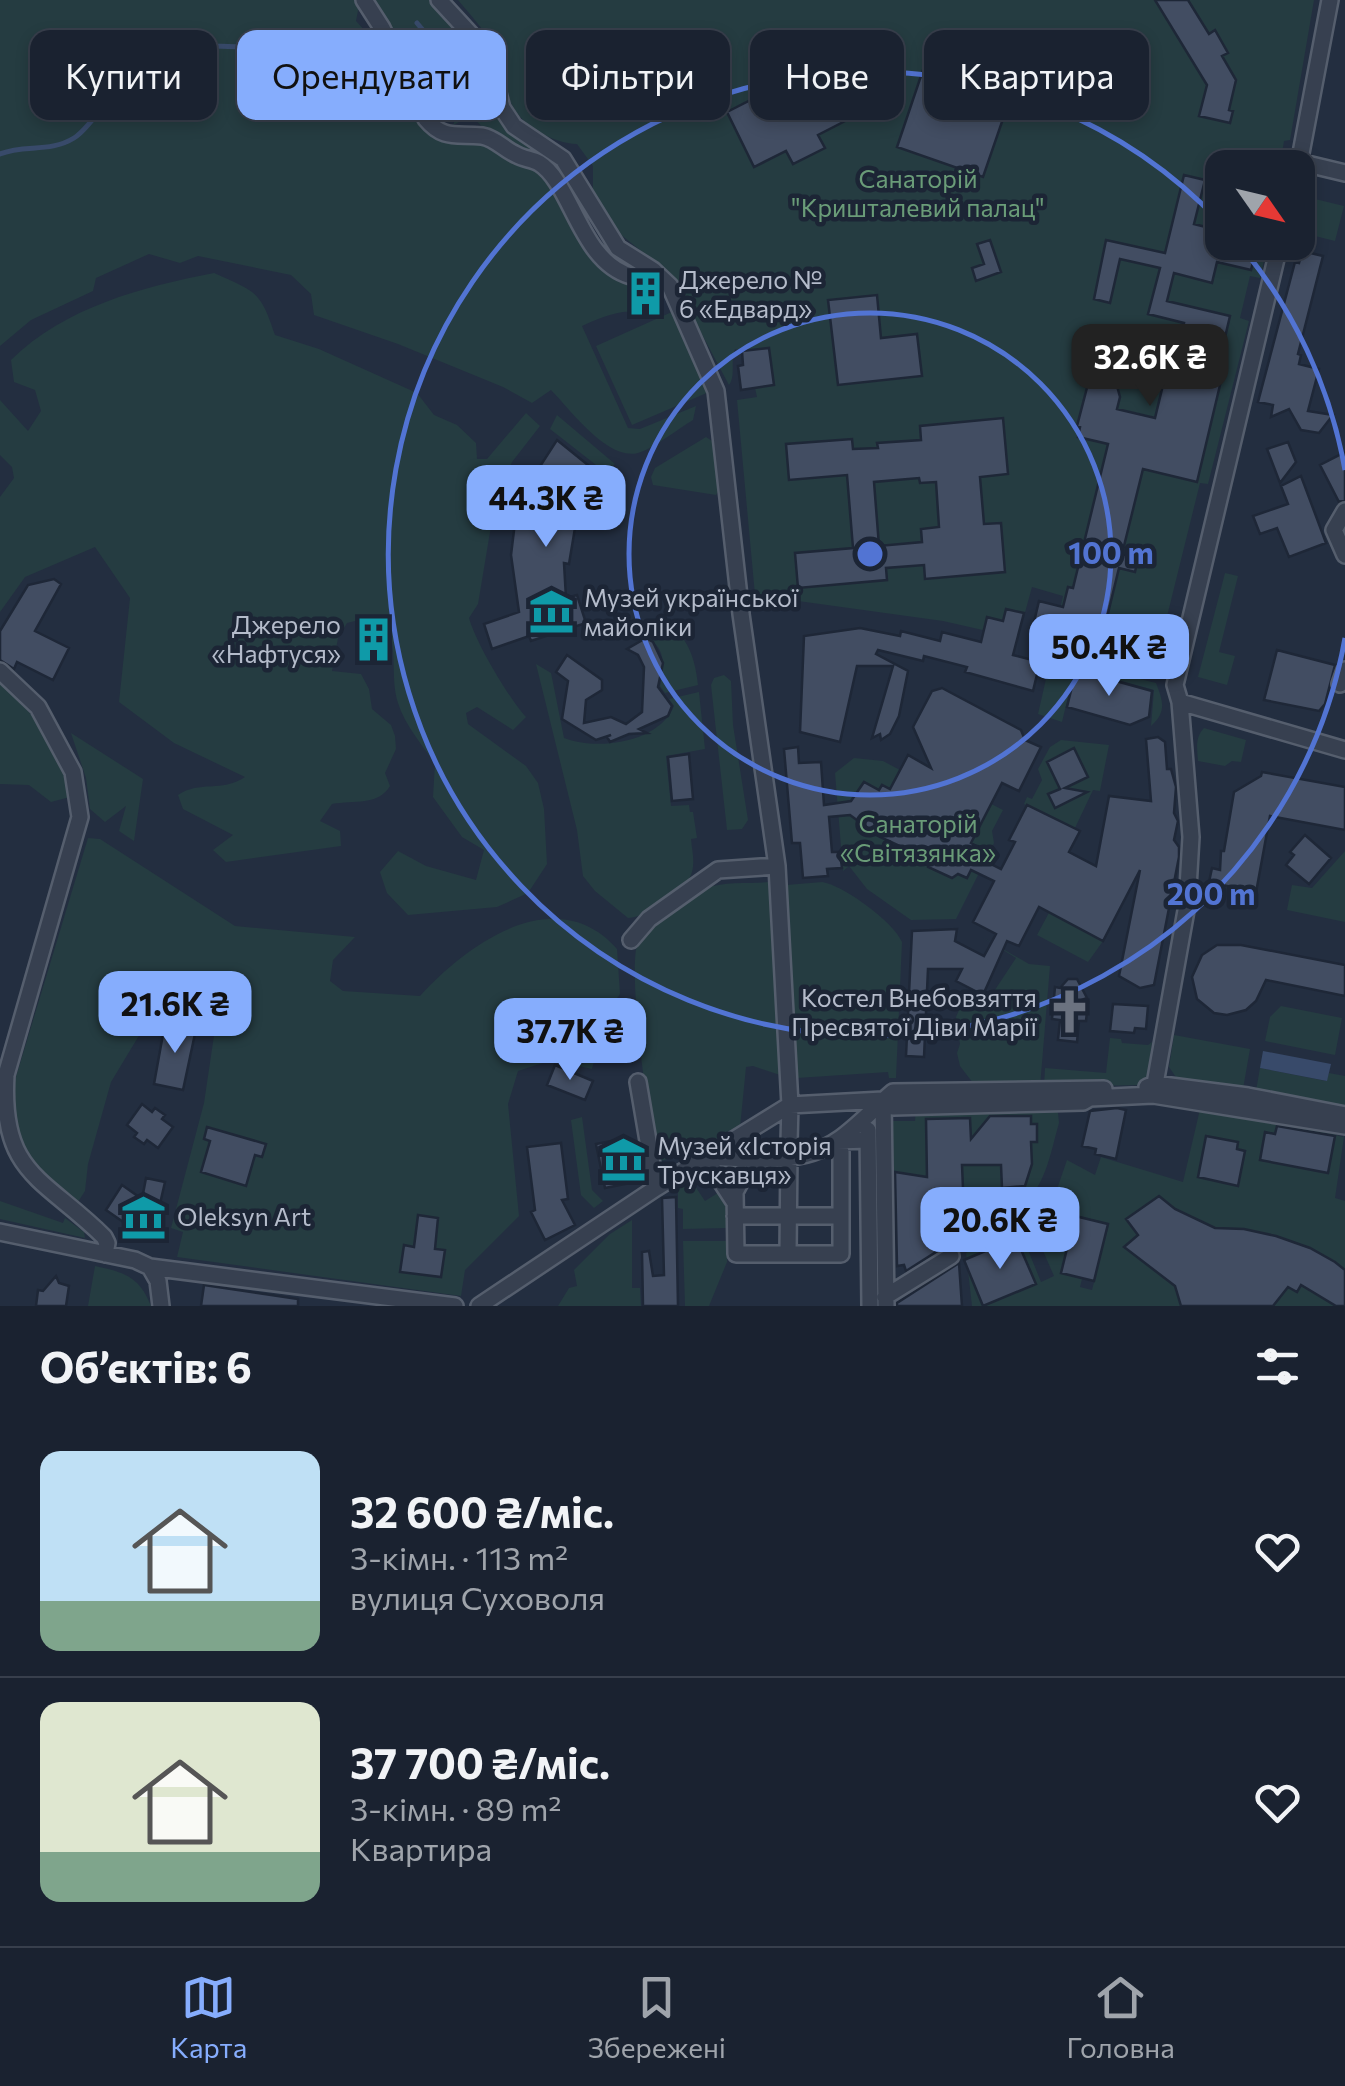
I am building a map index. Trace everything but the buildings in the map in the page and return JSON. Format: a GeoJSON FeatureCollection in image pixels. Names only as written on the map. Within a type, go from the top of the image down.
{"type":"FeatureCollection","features":[{"type":"Feature","properties":{"kind":"street"},"geometry":{"type":"LineString","coordinates":[[364,0],[434,129],[448,136],[485,136],[516,155],[536,161],[550,172],[583,234],[615,269],[631,276],[652,270]]}},
{"type":"Feature","properties":{"kind":"street"},"geometry":{"type":"LineString","coordinates":[[439,0],[486,52],[502,108],[514,126],[563,159],[618,248],[670,286],[718,397],[741,614],[776,866],[790,1106],[788,1254]]}},
{"type":"Feature","properties":{"kind":"street"},"geometry":{"type":"LineString","coordinates":[[1301,150],[1330,0]]}},
{"type":"Feature","properties":{"kind":"street"},"geometry":{"type":"LineString","coordinates":[[1315,169],[1345,173]]}},
{"type":"Feature","properties":{"kind":"street"},"geometry":{"type":"LineString","coordinates":[[1155,1086],[1187,905],[1192,837],[1175,684],[1276,260]]}},
{"type":"Feature","properties":{"kind":"street"},"geometry":{"type":"LineString","coordinates":[[1345,511],[1334,526],[1334,535],[1345,555]]}},
{"type":"Feature","properties":{"kind":"street"},"geometry":{"type":"LineString","coordinates":[[0,671],[38,707],[73,772],[80,817],[6,1075],[2,1108],[9,1137],[24,1167],[46,1191],[104,1237],[105,1254]]}},
{"type":"Feature","properties":{"kind":"street"},"geometry":{"type":"LineString","coordinates":[[1180,702],[1345,750]]}},
{"type":"Feature","properties":{"kind":"street"},"geometry":{"type":"LineString","coordinates":[[631,940],[650,920],[718,870],[776,866]]}},
{"type":"Feature","properties":{"kind":"street"},"geometry":{"type":"LineString","coordinates":[[638,1082],[656,1188]]}},
{"type":"Feature","properties":{"kind":"street"},"geometry":{"type":"LineString","coordinates":[[837,1142],[873,1105],[892,1092],[1155,1086],[1248,1096],[1345,1114]]}},
{"type":"Feature","properties":{"kind":"street"},"geometry":{"type":"LineString","coordinates":[[479,1306],[656,1188],[790,1106],[1075,1104],[1155,1086],[1345,1126]]}},
{"type":"Feature","properties":{"kind":"street"},"geometry":{"type":"LineString","coordinates":[[870,1306],[868,1140],[873,1105]]}},
{"type":"Feature","properties":{"kind":"street"},"geometry":{"type":"LineString","coordinates":[[873,1105],[886,1302]]}},
{"type":"Feature","properties":{"kind":"street"},"geometry":{"type":"LineString","coordinates":[[837,1142],[841,1152],[841,1254],[736,1254],[736,1192],[742,1179],[789,1149],[809,1154],[837,1142],[868,1140]]}},
{"type":"Feature","properties":{"kind":"street"},"geometry":{"type":"LineString","coordinates":[[705,1157],[769,1159]]}},
{"type":"Feature","properties":{"kind":"street"},"geometry":{"type":"LineString","coordinates":[[705,1157],[735,1210]]}},
{"type":"Feature","properties":{"kind":"street"},"geometry":{"type":"LineString","coordinates":[[735,1210],[841,1216]]}},
{"type":"Feature","properties":{"kind":"street"},"geometry":{"type":"LineString","coordinates":[[0,1232],[135,1260],[150,1267],[456,1306]]}},
{"type":"Feature","properties":{"kind":"street"},"geometry":{"type":"LineString","coordinates":[[886,1302],[951,1256]]}},
{"type":"Feature","properties":{"kind":"street"},"geometry":{"type":"LineString","coordinates":[[150,1267],[158,1280],[161,1306]]}},
{"type":"Feature","properties":{"kind":"green space"},"geometry":{"type":"Polygon","coordinates":[[[0,0],[360,0],[356,21],[364,30],[237,30],[237,120],[421,120],[483,141],[543,172],[615,274],[646,274],[661,285],[662,303],[652,311],[618,313],[582,326],[628,428],[640,429],[696,406],[693,420],[644,451],[626,453],[590,432],[551,390],[532,403],[398,344],[314,315],[311,294],[291,275],[198,256],[180,263],[149,254],[96,278],[93,291],[31,320],[0,346],[0,0]]]}},
{"type":"Feature","properties":{"kind":"green space"},"geometry":{"type":"Polygon","coordinates":[[[370,0],[435,0],[462,30],[386,30],[370,0]]]}},
{"type":"Feature","properties":{"kind":"green space","name":"Санаторій \"Кришталевий палац\""},"geometry":{"type":"Polygon","coordinates":[[[458,0],[1314,0],[1290,140],[1284,141],[1282,150],[1205,150],[1205,260],[1264,260],[1260,278],[1250,276],[1240,318],[1249,321],[1208,484],[1200,483],[1156,661],[1054,636],[1063,596],[1032,587],[1018,638],[943,621],[755,595],[737,400],[757,397],[755,388],[741,390],[738,366],[743,365],[742,351],[735,349],[729,385],[674,282],[665,270],[615,230],[593,191],[593,166],[577,144],[558,141],[540,132],[517,113],[506,82],[506,30],[481,28],[458,0]]]}},
{"type":"Feature","properties":{"kind":"green space"},"geometry":{"type":"Polygon","coordinates":[[[506,114],[556,158],[574,188],[570,194],[522,150],[488,132],[475,120],[506,120],[506,114]]]}},
{"type":"Feature","properties":{"kind":"green space"},"geometry":{"type":"Polygon","coordinates":[[[1315,199],[1344,206],[1335,241],[1315,236],[1315,199]]]}},
{"type":"Feature","properties":{"kind":"green space"},"geometry":{"type":"Polygon","coordinates":[[[214,273],[255,294],[275,335],[319,349],[417,393],[434,415],[457,425],[476,443],[477,459],[487,459],[526,413],[540,426],[512,462],[495,502],[478,604],[469,618],[493,669],[526,717],[513,730],[477,707],[466,713],[468,724],[526,766],[538,783],[544,809],[547,864],[528,893],[497,907],[408,915],[387,893],[380,872],[398,851],[426,866],[476,880],[484,850],[462,837],[433,797],[435,763],[409,727],[398,703],[387,625],[363,619],[347,623],[338,638],[332,671],[361,674],[369,689],[372,709],[391,725],[396,749],[385,773],[390,786],[379,797],[332,804],[320,821],[340,831],[341,846],[226,862],[213,850],[233,835],[183,809],[178,795],[245,777],[174,743],[119,702],[130,598],[95,547],[25,577],[0,612],[0,497],[14,478],[12,467],[0,455],[0,400],[28,431],[41,411],[35,390],[14,382],[11,360],[55,326],[80,313],[132,293],[214,273]]]}},
{"type":"Feature","properties":{"kind":"green space"},"geometry":{"type":"Polygon","coordinates":[[[674,311],[709,392],[632,425],[596,346],[674,311]]]}},
{"type":"Feature","properties":{"kind":"green space"},"geometry":{"type":"Polygon","coordinates":[[[557,415],[615,464],[605,472],[550,429],[557,415]]]}},
{"type":"Feature","properties":{"kind":"green space"},"geometry":{"type":"Polygon","coordinates":[[[706,437],[715,443],[719,490],[716,495],[653,485],[655,468],[706,437]]]}},
{"type":"Feature","properties":{"kind":"green space"},"geometry":{"type":"Polygon","coordinates":[[[1225,573],[1238,576],[1219,652],[1235,656],[1227,685],[1198,677],[1225,573]]]}},
{"type":"Feature","properties":{"kind":"green space"},"geometry":{"type":"Polygon","coordinates":[[[645,621],[658,622],[678,632],[690,650],[698,685],[665,693],[660,686],[662,658],[653,642],[635,636],[607,639],[605,635],[645,621]]]}},
{"type":"Feature","properties":{"kind":"green space"},"geometry":{"type":"Polygon","coordinates":[[[1051,657],[1156,683],[1162,701],[1160,716],[1151,726],[1154,690],[1075,668],[1062,722],[1038,714],[1051,657]]]}},
{"type":"Feature","properties":{"kind":"green space"},"geometry":{"type":"Polygon","coordinates":[[[536,664],[551,673],[564,738],[578,742],[609,743],[641,736],[666,719],[674,706],[669,699],[699,692],[705,749],[666,756],[671,806],[689,805],[693,812],[697,838],[691,839],[692,872],[675,896],[637,917],[628,918],[583,876],[577,830],[536,664]]]}},
{"type":"Feature","properties":{"kind":"green space"},"geometry":{"type":"Polygon","coordinates":[[[724,675],[731,681],[733,725],[748,820],[742,829],[727,830],[711,685],[714,678],[724,675]]]}},
{"type":"Feature","properties":{"kind":"green space"},"geometry":{"type":"Polygon","coordinates":[[[0,680],[24,705],[53,748],[70,797],[51,802],[29,785],[0,784],[0,680]]]}},
{"type":"Feature","properties":{"kind":"green space"},"geometry":{"type":"Polygon","coordinates":[[[1204,728],[1246,740],[1241,762],[1232,761],[1225,766],[1198,761],[1198,739],[1204,728]]]}},
{"type":"Feature","properties":{"kind":"green space"},"geometry":{"type":"Polygon","coordinates":[[[71,733],[143,779],[134,841],[119,831],[126,806],[105,822],[90,809],[86,778],[71,733]]]}},
{"type":"Feature","properties":{"kind":"green space"},"geometry":{"type":"Polygon","coordinates":[[[1061,740],[1109,745],[1100,791],[1093,790],[1075,828],[1024,804],[1027,797],[1032,799],[1042,780],[1038,769],[1050,747],[1061,740]]]}},
{"type":"Feature","properties":{"kind":"green space","name":"Санаторій «Світязянка»"},"geometry":{"type":"Polygon","coordinates":[[[908,755],[1003,810],[992,831],[994,843],[956,919],[911,920],[867,889],[849,866],[843,871],[835,773],[854,758],[883,761],[900,770],[908,755]]]}},
{"type":"Feature","properties":{"kind":"green space"},"geometry":{"type":"Polygon","coordinates":[[[88,838],[100,839],[235,926],[355,937],[333,960],[330,981],[343,991],[420,996],[439,976],[487,940],[540,920],[567,920],[593,929],[617,949],[620,994],[600,1022],[592,1069],[552,1060],[518,1071],[508,1104],[519,1216],[465,1270],[461,1296],[177,1257],[183,1232],[171,1228],[204,1103],[216,1022],[152,1014],[111,1082],[88,1164],[85,1191],[76,1205],[31,1160],[9,1100],[88,838]],[[418,1216],[414,1247],[404,1246],[401,1272],[441,1277],[445,1251],[435,1249],[438,1218],[418,1216]]]}},
{"type":"Feature","properties":{"kind":"green space"},"geometry":{"type":"Polygon","coordinates":[[[1345,851],[1345,922],[1287,910],[1292,885],[1312,888],[1345,851]]]}},
{"type":"Feature","properties":{"kind":"green space"},"geometry":{"type":"Polygon","coordinates":[[[1079,857],[1103,941],[1088,962],[1037,935],[1079,857]]]}},
{"type":"Feature","properties":{"kind":"green space"},"geometry":{"type":"Polygon","coordinates":[[[769,882],[780,1075],[746,1067],[740,1127],[697,1152],[656,1162],[637,1011],[635,955],[639,939],[670,911],[707,888],[769,882]]]}},
{"type":"Feature","properties":{"kind":"green space"},"geometry":{"type":"Polygon","coordinates":[[[822,882],[867,906],[902,942],[896,1078],[889,1078],[888,1072],[797,1078],[786,885],[822,882]]]}},
{"type":"Feature","properties":{"kind":"green space"},"geometry":{"type":"Polygon","coordinates":[[[982,937],[1029,964],[1050,966],[1040,1087],[973,1083],[960,1066],[956,1017],[965,997],[987,1002],[1016,958],[982,937]]]}},
{"type":"Feature","properties":{"kind":"green space"},"geometry":{"type":"Polygon","coordinates":[[[1281,1006],[1342,1018],[1335,1055],[1265,1041],[1270,1017],[1281,1006]]]}},
{"type":"Feature","properties":{"kind":"green space"},"geometry":{"type":"Polygon","coordinates":[[[1174,1035],[1250,1049],[1243,1089],[1178,1080],[1169,1067],[1174,1035]]]}},
{"type":"Feature","properties":{"kind":"green space"},"geometry":{"type":"Polygon","coordinates":[[[1110,1038],[1121,1039],[1122,1043],[1152,1042],[1143,1085],[1044,1087],[1045,1068],[1106,1073],[1110,1038]]]}},
{"type":"Feature","properties":{"kind":"green space"},"geometry":{"type":"Polygon","coordinates":[[[1260,1068],[1326,1081],[1329,1073],[1345,1076],[1345,1108],[1256,1091],[1260,1068]]]}},
{"type":"Feature","properties":{"kind":"green space"},"geometry":{"type":"Polygon","coordinates":[[[1201,1105],[1338,1127],[1336,1135],[1343,1137],[1345,1130],[1335,1198],[1345,1201],[1345,1306],[972,1306],[966,1253],[1013,1224],[1018,1225],[1041,1282],[1054,1276],[1040,1244],[1067,1246],[1061,1273],[1082,1279],[1080,1287],[1092,1290],[1109,1224],[1080,1216],[1056,1192],[1067,1160],[1095,1175],[1101,1157],[1183,1182],[1201,1105]]]}},
{"type":"Feature","properties":{"kind":"green space"},"geometry":{"type":"Polygon","coordinates":[[[1051,1106],[1058,1113],[1059,1123],[1044,1174],[1032,1195],[999,1221],[975,1226],[970,1239],[939,1258],[935,1178],[892,1172],[891,1121],[915,1121],[916,1109],[1051,1106]]]}},
{"type":"Feature","properties":{"kind":"green space"},"geometry":{"type":"Polygon","coordinates":[[[582,1117],[592,1190],[603,1201],[594,1208],[581,1195],[571,1120],[582,1117]]]}},
{"type":"Feature","properties":{"kind":"green space"},"geometry":{"type":"Polygon","coordinates":[[[691,1180],[705,1201],[721,1191],[728,1202],[727,1228],[683,1229],[678,1188],[691,1180]]]}},
{"type":"Feature","properties":{"kind":"green space"},"geometry":{"type":"Polygon","coordinates":[[[0,1201],[63,1223],[65,1218],[84,1232],[85,1238],[0,1219],[0,1201]]]}},
{"type":"Feature","properties":{"kind":"green space"},"geometry":{"type":"Polygon","coordinates":[[[632,1220],[632,1288],[640,1288],[641,1306],[558,1306],[569,1288],[577,1286],[574,1270],[610,1234],[632,1220]]]}},
{"type":"Feature","properties":{"kind":"green space"},"geometry":{"type":"Polygon","coordinates":[[[683,1241],[727,1241],[727,1262],[709,1306],[685,1306],[683,1241]]]}},
{"type":"Feature","properties":{"kind":"green space"},"geometry":{"type":"Polygon","coordinates":[[[95,1266],[130,1277],[142,1288],[151,1306],[88,1306],[95,1266]]]}},
{"type":"Feature","properties":{"kind":"water"},"geometry":{"type":"Polygon","coordinates":[[[1263,1051],[1331,1064],[1327,1081],[1260,1068],[1263,1051]]]}},
{"type":"Feature","properties":{"kind":"waterway"},"geometry":{"type":"LineString","coordinates":[[417,23],[423,30]]}},
{"type":"Feature","properties":{"kind":"waterway"},"geometry":{"type":"LineString","coordinates":[[0,154],[56,145],[74,138],[128,78],[158,55],[188,47],[237,47]]}},
{"type":"Feature","properties":{"kind":"place","name":"Джерело № 6 «Едвард»"},"geometry":{"type":"Point","coordinates":[646,294]}},
{"type":"Feature","properties":{"kind":"place","name":"Музей української майоліки"},"geometry":{"type":"Point","coordinates":[551,612]}},
{"type":"Feature","properties":{"kind":"place","name":"Джерело «Нафтуся»"},"geometry":{"type":"Point","coordinates":[374,639]}},
{"type":"Feature","properties":{"kind":"place","name":"Костел Внебовзяття Пресвятої Діви Марії"},"geometry":{"type":"Point","coordinates":[1070,1012]}},
{"type":"Feature","properties":{"kind":"place","name":"Музей «Історія Трускавця»"},"geometry":{"type":"Point","coordinates":[624,1160]}},
{"type":"Feature","properties":{"kind":"place","name":"Oleksyn Art"},"geometry":{"type":"Point","coordinates":[144,1217]}}]}
